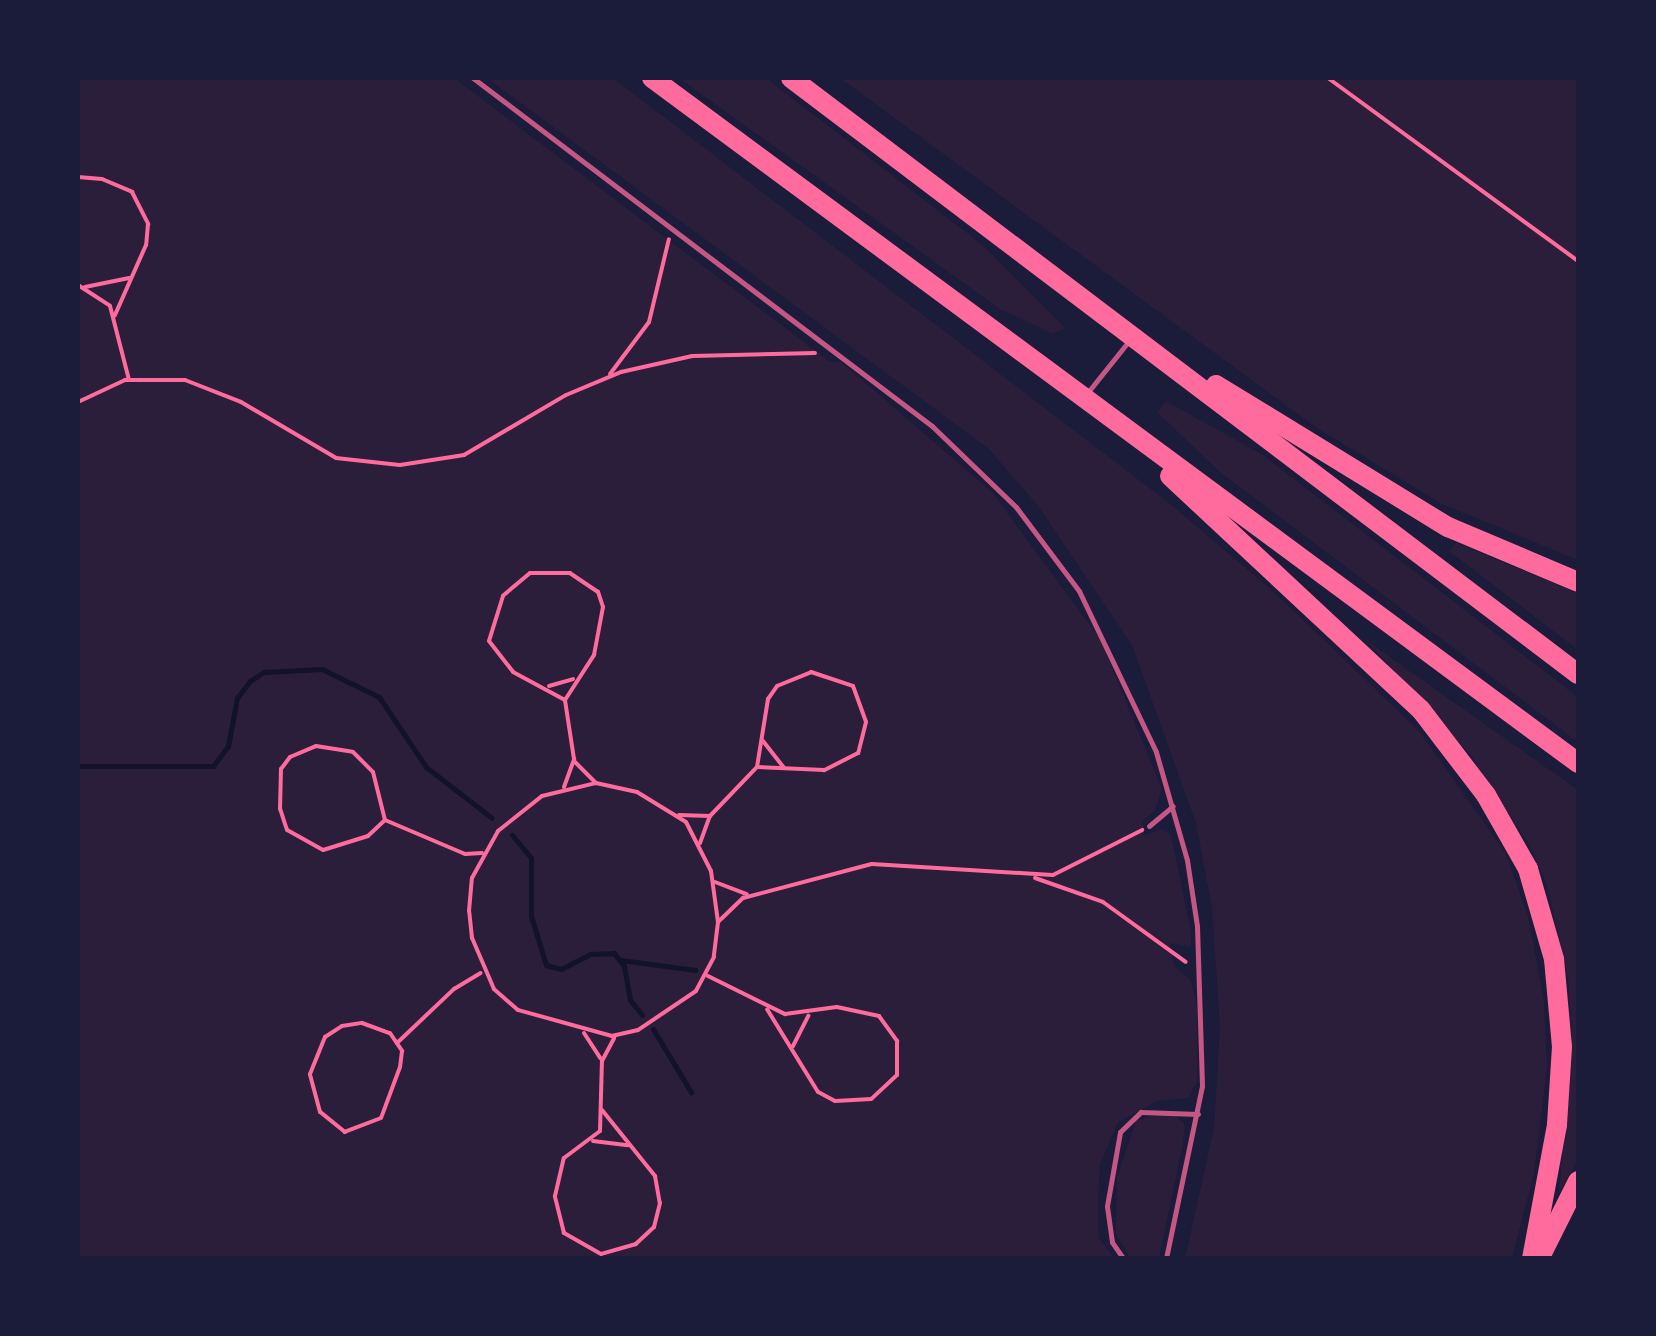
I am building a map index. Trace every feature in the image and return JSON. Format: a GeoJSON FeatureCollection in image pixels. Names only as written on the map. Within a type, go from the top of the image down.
{"type":"FeatureCollection","features":[{"type":"Feature","properties":{"kind":"highway"},"geometry":{"type":"LineString","coordinates":[[652,78],[1578,763]]}},
{"type":"Feature","properties":{"kind":"highway"},"geometry":{"type":"LineString","coordinates":[[792,78],[1578,674]]}},
{"type":"Feature","properties":{"kind":"highway"},"geometry":{"type":"LineString","coordinates":[[1133,336],[1448,526],[1578,582]]}},
{"type":"Feature","properties":{"kind":"highway"},"geometry":{"type":"LineString","coordinates":[[1083,398],[1407,695],[1474,777],[1518,850],[1547,923],[1562,1026],[1558,1125],[1535,1258]]}},
{"type":"Feature","properties":{"kind":"highway"},"geometry":{"type":"LineString","coordinates":[[1535,1258],[1578,1181]]}},
{"type":"Feature","properties":{"kind":"lane"},"geometry":{"type":"LineString","coordinates":[[473,78],[840,353],[974,465],[1050,549],[1107,640],[1172,806],[1190,876],[1201,976],[1198,1114],[1166,1258]]}},
{"type":"Feature","properties":{"kind":"lane"},"geometry":{"type":"LineString","coordinates":[[1083,398],[1133,336]]}},
{"type":"Feature","properties":{"kind":"lane"},"geometry":{"type":"LineString","coordinates":[[1149,826],[1172,806]]}},
{"type":"Feature","properties":{"kind":"lane"},"geometry":{"type":"LineString","coordinates":[[1123,1258],[1112,1242],[1107,1206],[1120,1132],[1141,1112],[1198,1114]]}},
{"type":"Feature","properties":{"kind":"path"},"geometry":{"type":"LineString","coordinates":[[1328,78],[1578,261]]}},
{"type":"Feature","properties":{"kind":"path"},"geometry":{"type":"LineString","coordinates":[[78,178],[119,185],[143,208],[146,245],[115,315],[129,380]]}},
{"type":"Feature","properties":{"kind":"path"},"geometry":{"type":"LineString","coordinates":[[607,378],[649,322],[669,223]]}},
{"type":"Feature","properties":{"kind":"path"},"geometry":{"type":"LineString","coordinates":[[79,286],[131,277]]}},
{"type":"Feature","properties":{"kind":"path"},"geometry":{"type":"LineString","coordinates":[[79,286],[115,315]]}},
{"type":"Feature","properties":{"kind":"path"},"geometry":{"type":"LineString","coordinates":[[78,402],[129,380],[185,380],[241,402],[336,458],[400,465],[464,455],[607,378],[692,356],[840,353]]}},
{"type":"Feature","properties":{"kind":"path"},"geometry":{"type":"LineString","coordinates":[[564,787],[574,759],[565,700],[573,679],[599,641],[598,592],[570,574],[530,573],[503,596],[490,641],[513,672],[565,700]]}},
{"type":"Feature","properties":{"kind":"path"},"geometry":{"type":"LineString","coordinates":[[700,843],[710,816],[758,767],[768,699],[777,686],[811,672],[853,686],[866,722],[858,753],[824,770],[758,767]]}},
{"type":"Feature","properties":{"kind":"path"},"geometry":{"type":"LineString","coordinates":[[545,686],[573,679]]}},
{"type":"Feature","properties":{"kind":"path"},"geometry":{"type":"LineString","coordinates":[[762,738],[773,760],[788,770]]}},
{"type":"Feature","properties":{"kind":"path"},"geometry":{"type":"LineString","coordinates":[[316,746],[353,752],[373,772],[385,820],[345,847],[323,850],[304,844],[287,830],[280,809],[280,769],[290,757],[316,746]]}},
{"type":"Feature","properties":{"kind":"path"},"geometry":{"type":"LineString","coordinates":[[574,759],[596,783]]}},
{"type":"Feature","properties":{"kind":"path"},"geometry":{"type":"LineString","coordinates":[[596,783],[637,792],[678,814],[700,843],[714,881],[718,922],[708,976],[672,1010],[618,1035],[584,1033],[518,1010],[483,972],[470,912],[482,853],[513,816],[564,787],[596,783]]}},
{"type":"Feature","properties":{"kind":"path"},"geometry":{"type":"LineString","coordinates":[[678,814],[710,816]]}},
{"type":"Feature","properties":{"kind":"path"},"geometry":{"type":"LineString","coordinates":[[385,820],[465,854],[482,853]]}},
{"type":"Feature","properties":{"kind":"path"},"geometry":{"type":"LineString","coordinates":[[1025,876],[1074,870],[1149,826]]}},
{"type":"Feature","properties":{"kind":"path"},"geometry":{"type":"LineString","coordinates":[[718,922],[752,894],[872,864],[954,866],[1025,876],[1103,902],[1201,976]]}},
{"type":"Feature","properties":{"kind":"path"},"geometry":{"type":"LineString","coordinates":[[714,881],[752,894]]}},
{"type":"Feature","properties":{"kind":"path"},"geometry":{"type":"LineString","coordinates":[[397,1043],[454,989],[483,972]]}},
{"type":"Feature","properties":{"kind":"path"},"geometry":{"type":"LineString","coordinates":[[708,976],[766,1009],[809,1015],[837,1007],[880,1016],[897,1041],[897,1075],[871,1099],[835,1101],[818,1092],[766,1009]]}},
{"type":"Feature","properties":{"kind":"path"},"geometry":{"type":"LineString","coordinates":[[792,1051],[795,1033],[809,1015]]}},
{"type":"Feature","properties":{"kind":"path"},"geometry":{"type":"LineString","coordinates":[[362,1024],[390,1034],[397,1043],[400,1067],[382,1118],[345,1132],[332,1126],[320,1112],[310,1074],[325,1038],[342,1026],[362,1024]]}},
{"type":"Feature","properties":{"kind":"path"},"geometry":{"type":"LineString","coordinates":[[584,1033],[602,1061]]}},
{"type":"Feature","properties":{"kind":"path"},"geometry":{"type":"LineString","coordinates":[[593,1141],[602,1110],[602,1061],[618,1035]]}},
{"type":"Feature","properties":{"kind":"path"},"geometry":{"type":"LineString","coordinates":[[602,1110],[655,1176],[659,1216],[636,1244],[602,1254],[564,1233],[555,1196],[564,1158],[593,1141],[629,1146]]}},
{"type":"Feature","properties":{"kind":"shaded area"},"geometry":{"type":"Polygon","coordinates":[[[78,78],[454,78],[829,361],[841,362],[992,492],[1100,639],[1162,789],[1155,810],[1142,822],[1145,835],[1162,829],[1171,835],[1191,931],[1191,947],[1170,943],[1174,966],[1191,981],[1197,1007],[1197,1081],[1188,1098],[1158,1101],[1118,1122],[1100,1164],[1098,1203],[1098,1237],[1114,1258],[78,1258],[78,78]]]}},
{"type":"Feature","properties":{"kind":"shaded area"},"geometry":{"type":"Polygon","coordinates":[[[487,78],[613,78],[1169,503],[1276,594],[1419,731],[1505,852],[1528,916],[1544,1001],[1547,1068],[1534,1173],[1512,1258],[1185,1258],[1214,1128],[1220,1027],[1212,908],[1196,823],[1132,645],[1039,507],[989,449],[487,78]]]}},
{"type":"Feature","properties":{"kind":"shaded area"},"geometry":{"type":"Polygon","coordinates":[[[679,78],[766,78],[980,243],[1065,328],[1053,334],[1000,309],[679,78]]]}},
{"type":"Feature","properties":{"kind":"shaded area"},"geometry":{"type":"Polygon","coordinates":[[[840,78],[1578,78],[1578,560],[1442,504],[1317,428],[840,78]]]}},
{"type":"Feature","properties":{"kind":"shaded area"},"geometry":{"type":"Polygon","coordinates":[[[1166,401],[1263,455],[1578,697],[1578,742],[1220,472],[1157,412],[1166,401]]]}},
{"type":"Feature","properties":{"kind":"shaded area"},"geometry":{"type":"Polygon","coordinates":[[[1456,543],[1578,593],[1578,650],[1449,551],[1456,543]]]}},
{"type":"Feature","properties":{"kind":"shaded area"},"geometry":{"type":"Polygon","coordinates":[[[1367,641],[1578,790],[1578,1159],[1559,1194],[1572,1034],[1568,977],[1547,885],[1529,844],[1470,754],[1367,641]]]}},
{"type":"Feature","properties":{"kind":"shaded area"},"geometry":{"type":"Polygon","coordinates":[[[1154,1115],[1176,1116],[1185,1125],[1183,1144],[1159,1258],[1130,1258],[1116,1234],[1117,1177],[1136,1121],[1154,1115]]]}},
{"type":"Feature","properties":{"kind":"waterway"},"geometry":{"type":"LineString","coordinates":[[78,766],[213,766],[228,746],[237,698],[250,681],[264,672],[322,669],[379,697],[426,767],[492,818]]}},
{"type":"Feature","properties":{"kind":"waterway"},"geometry":{"type":"LineString","coordinates":[[512,835],[531,858],[531,916],[546,965],[561,969],[590,954],[614,953],[624,966],[630,1000],[642,1015]]}},
{"type":"Feature","properties":{"kind":"waterway"},"geometry":{"type":"LineString","coordinates":[[621,960],[695,970]]}},
{"type":"Feature","properties":{"kind":"waterway"},"geometry":{"type":"LineString","coordinates":[[653,1029],[691,1092]]}}]}
